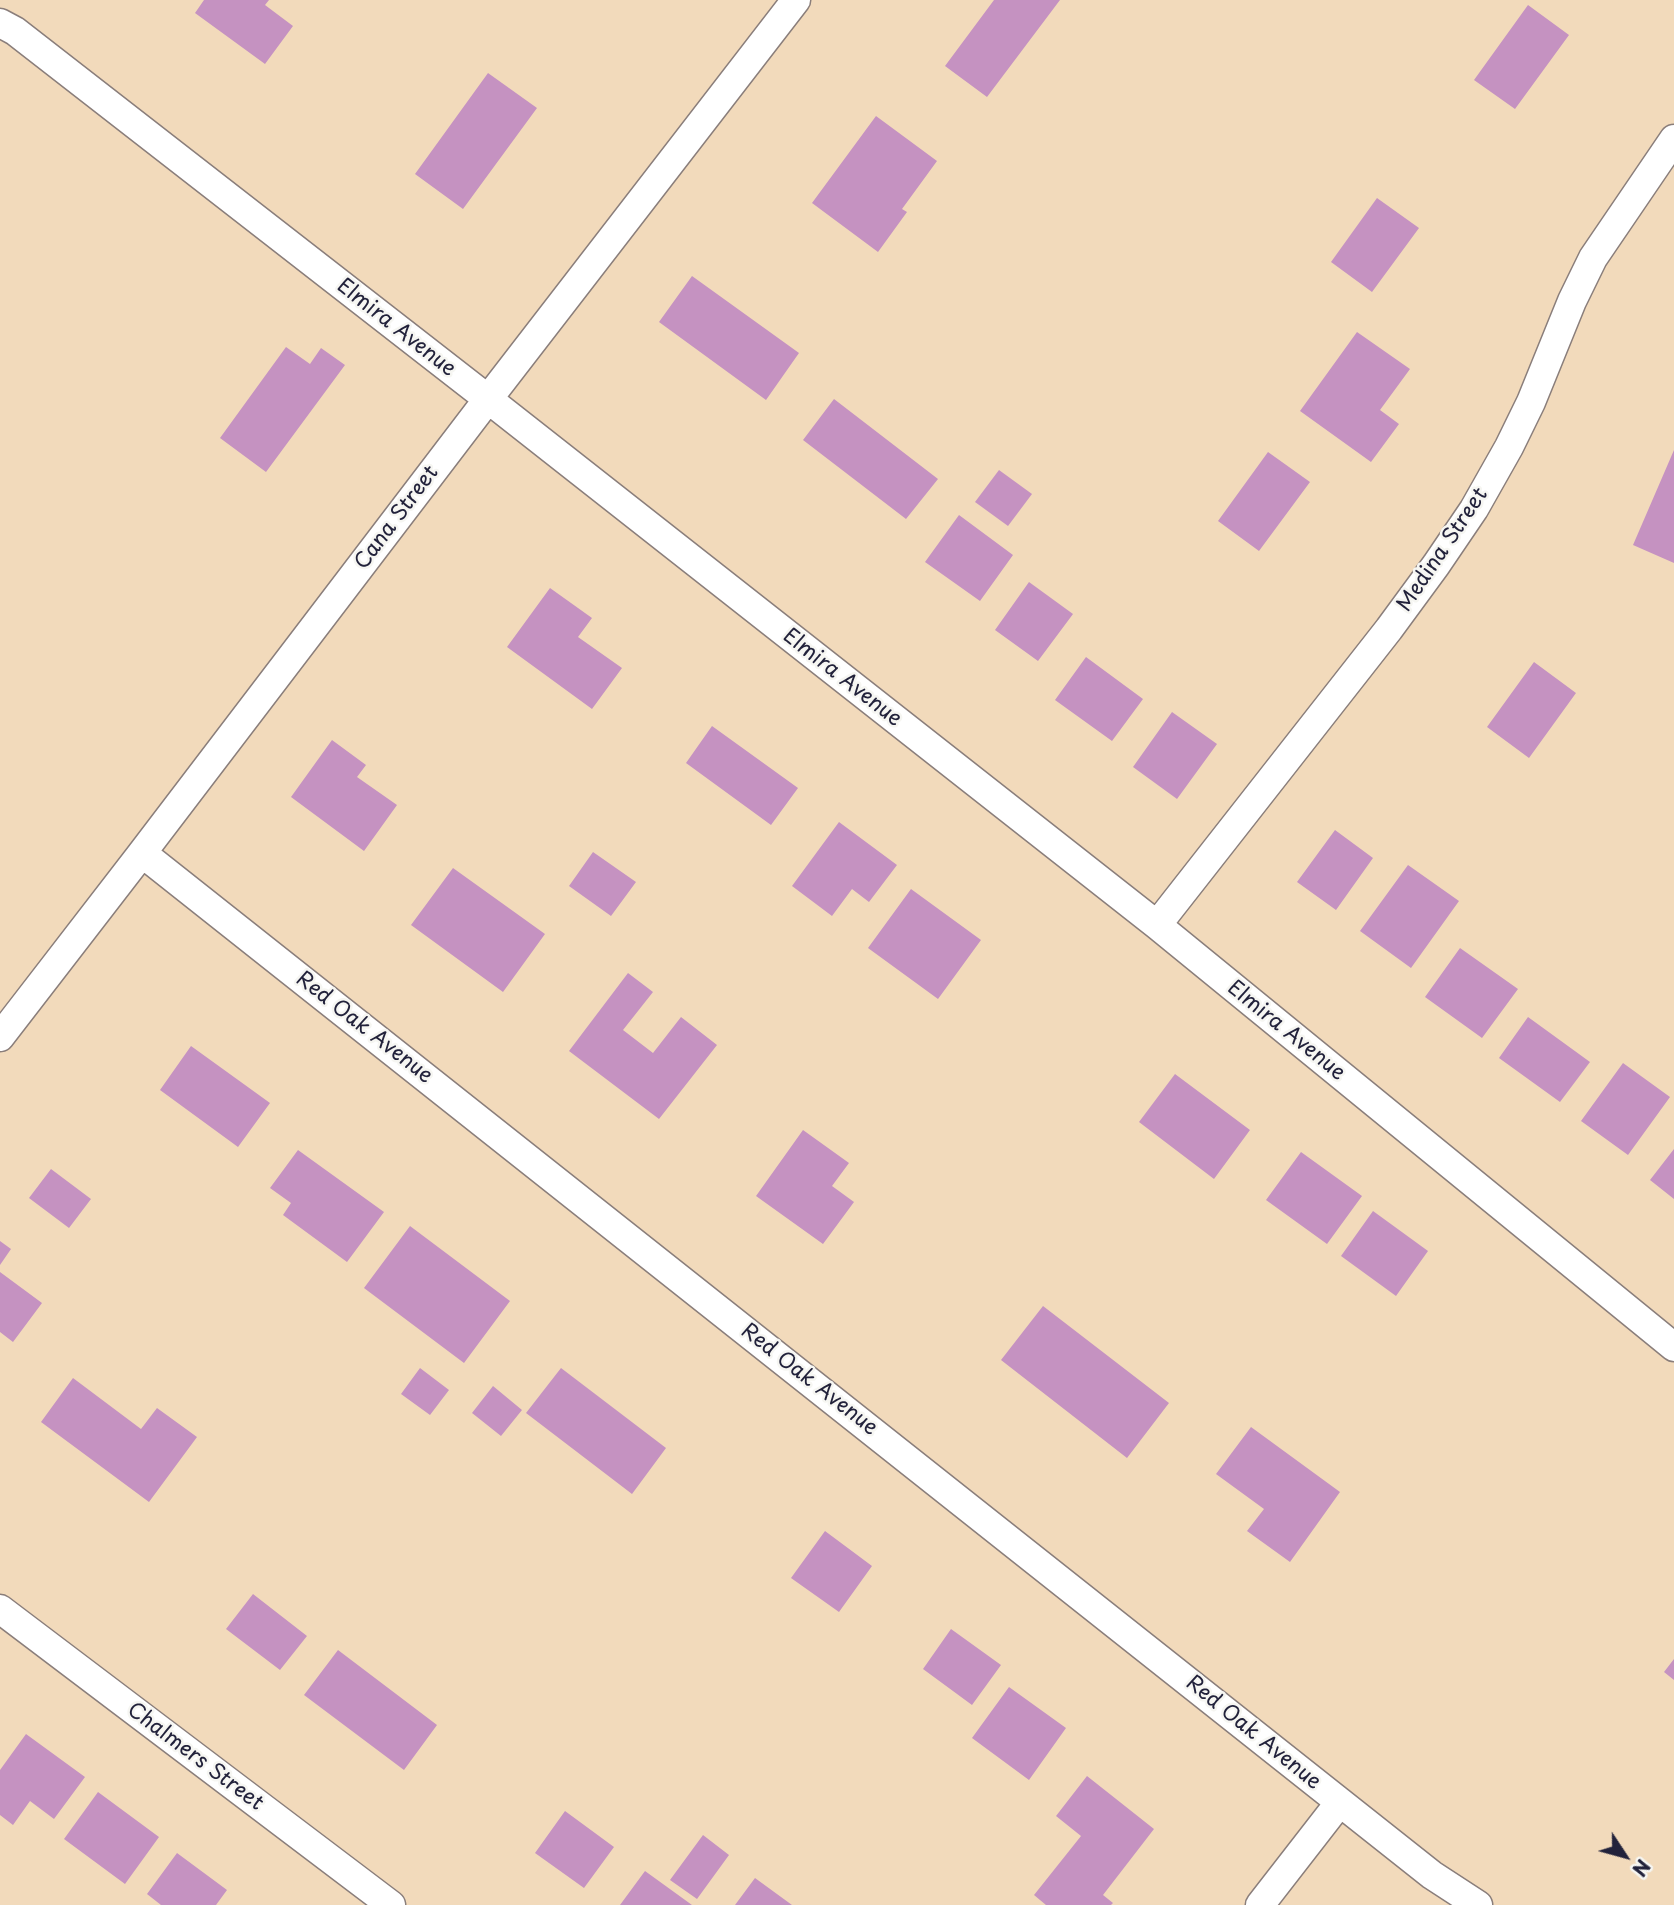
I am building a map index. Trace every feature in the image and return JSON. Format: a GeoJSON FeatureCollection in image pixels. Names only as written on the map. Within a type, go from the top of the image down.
{"type":"FeatureCollection","features":[{"type":"Feature","properties":{"kind":"street","name":"Cana Street"},"geometry":{"type":"LineString","coordinates":[[0,1037],[796,0]]}},
{"type":"Feature","properties":{"kind":"street","name":"Elmira Avenue"},"geometry":{"type":"LineString","coordinates":[[0,23],[26,40],[488,399],[1157,925],[1674,1347]]}},
{"type":"Feature","properties":{"kind":"street","name":"Medina Street"},"geometry":{"type":"LineString","coordinates":[[1157,925],[1389,629],[1474,509],[1531,402],[1572,301],[1593,258],[1674,139]]}},
{"type":"Feature","properties":{"kind":"street","name":"Red Oak Avenue"},"geometry":{"type":"LineString","coordinates":[[142,853],[1432,1875],[1478,1905]]}},
{"type":"Feature","properties":{"kind":"street","name":"Chalmers Street"},"geometry":{"type":"LineString","coordinates":[[0,1609],[391,1905]]}},
{"type":"Feature","properties":{"kind":"street"},"geometry":{"type":"LineString","coordinates":[[1260,1905],[1340,1802]]}},
{"type":"Feature","properties":{"kind":"building"},"geometry":{"type":"Polygon","coordinates":[[[204,0],[269,0],[265,5],[293,26],[265,64],[195,13],[204,0]]]}},
{"type":"Feature","properties":{"kind":"building"},"geometry":{"type":"Polygon","coordinates":[[[994,0],[1060,0],[987,97],[945,66],[994,0]]]}},
{"type":"Feature","properties":{"kind":"building"},"geometry":{"type":"Polygon","coordinates":[[[1528,5],[1569,35],[1515,109],[1474,80],[1528,5]]]}},
{"type":"Feature","properties":{"kind":"building"},"geometry":{"type":"Polygon","coordinates":[[[488,73],[537,108],[463,209],[415,174],[488,73]]]}},
{"type":"Feature","properties":{"kind":"building"},"geometry":{"type":"Polygon","coordinates":[[[876,116],[937,161],[902,209],[907,212],[878,252],[812,203],[876,116]]]}},
{"type":"Feature","properties":{"kind":"building"},"geometry":{"type":"Polygon","coordinates":[[[1377,198],[1419,228],[1372,292],[1331,262],[1377,198]]]}},
{"type":"Feature","properties":{"kind":"building"},"geometry":{"type":"Polygon","coordinates":[[[692,276],[799,353],[766,400],[659,322],[692,276]]]}},
{"type":"Feature","properties":{"kind":"building"},"geometry":{"type":"Polygon","coordinates":[[[1357,332],[1410,369],[1380,410],[1399,424],[1371,462],[1300,411],[1357,332]]]}},
{"type":"Feature","properties":{"kind":"building"},"geometry":{"type":"Polygon","coordinates":[[[286,347],[310,364],[321,348],[345,365],[266,472],[220,438],[286,347]]]}},
{"type":"Feature","properties":{"kind":"building"},"geometry":{"type":"Polygon","coordinates":[[[834,399],[938,479],[906,519],[803,440],[834,399]]]}},
{"type":"Feature","properties":{"kind":"building"},"geometry":{"type":"Polygon","coordinates":[[[1674,450],[1674,563],[1633,545],[1674,450]]]}},
{"type":"Feature","properties":{"kind":"building"},"geometry":{"type":"Polygon","coordinates":[[[1268,452],[1310,482],[1259,551],[1218,521],[1268,452]]]}},
{"type":"Feature","properties":{"kind":"building"},"geometry":{"type":"Polygon","coordinates":[[[999,470],[1032,494],[1008,526],[975,502],[999,470]]]}},
{"type":"Feature","properties":{"kind":"building"},"geometry":{"type":"Polygon","coordinates":[[[959,515],[1013,555],[980,601],[925,562],[959,515]]]}},
{"type":"Feature","properties":{"kind":"building"},"geometry":{"type":"Polygon","coordinates":[[[1029,582],[1073,614],[1038,661],[995,630],[1029,582]]]}},
{"type":"Feature","properties":{"kind":"building"},"geometry":{"type":"Polygon","coordinates":[[[550,588],[592,618],[578,637],[622,668],[592,709],[507,647],[550,588]]]}},
{"type":"Feature","properties":{"kind":"building"},"geometry":{"type":"Polygon","coordinates":[[[1086,657],[1143,699],[1112,741],[1055,700],[1086,657]]]}},
{"type":"Feature","properties":{"kind":"building"},"geometry":{"type":"Polygon","coordinates":[[[1534,662],[1576,693],[1529,758],[1487,727],[1534,662]]]}},
{"type":"Feature","properties":{"kind":"building"},"geometry":{"type":"Polygon","coordinates":[[[1172,712],[1217,744],[1177,799],[1133,767],[1172,712]]]}},
{"type":"Feature","properties":{"kind":"building"},"geometry":{"type":"Polygon","coordinates":[[[712,726],[798,788],[771,825],[686,763],[712,726]]]}},
{"type":"Feature","properties":{"kind":"building"},"geometry":{"type":"Polygon","coordinates":[[[332,740],[366,765],[357,777],[397,805],[364,851],[291,797],[332,740]]]}},
{"type":"Feature","properties":{"kind":"building"},"geometry":{"type":"Polygon","coordinates":[[[839,822],[897,865],[869,902],[852,889],[832,916],[792,886],[839,822]]]}},
{"type":"Feature","properties":{"kind":"building"},"geometry":{"type":"Polygon","coordinates":[[[1335,830],[1373,858],[1336,910],[1297,882],[1335,830]]]}},
{"type":"Feature","properties":{"kind":"building"},"geometry":{"type":"Polygon","coordinates":[[[593,852],[636,882],[611,916],[569,886],[593,852]]]}},
{"type":"Feature","properties":{"kind":"building"},"geometry":{"type":"Polygon","coordinates":[[[1408,865],[1459,901],[1411,968],[1360,931],[1408,865]]]}},
{"type":"Feature","properties":{"kind":"building"},"geometry":{"type":"Polygon","coordinates":[[[453,868],[545,934],[503,992],[411,925],[453,868]]]}},
{"type":"Feature","properties":{"kind":"building"},"geometry":{"type":"Polygon","coordinates":[[[911,889],[981,940],[938,999],[868,948],[911,889]]]}},
{"type":"Feature","properties":{"kind":"building"},"geometry":{"type":"Polygon","coordinates":[[[1460,948],[1518,989],[1482,1038],[1425,997],[1460,948]]]}},
{"type":"Feature","properties":{"kind":"building"},"geometry":{"type":"Polygon","coordinates":[[[628,973],[653,992],[623,1030],[653,1053],[681,1017],[717,1045],[659,1119],[569,1051],[628,973]]]}},
{"type":"Feature","properties":{"kind":"building"},"geometry":{"type":"Polygon","coordinates":[[[1528,1017],[1590,1062],[1560,1102],[1499,1058],[1528,1017]]]}},
{"type":"Feature","properties":{"kind":"building"},"geometry":{"type":"Polygon","coordinates":[[[191,1046],[270,1103],[238,1147],[160,1090],[191,1046]]]}},
{"type":"Feature","properties":{"kind":"building"},"geometry":{"type":"Polygon","coordinates":[[[1623,1063],[1670,1097],[1628,1155],[1581,1121],[1623,1063]]]}},
{"type":"Feature","properties":{"kind":"building"},"geometry":{"type":"Polygon","coordinates":[[[1175,1074],[1250,1130],[1214,1179],[1139,1122],[1175,1074]]]}},
{"type":"Feature","properties":{"kind":"building"},"geometry":{"type":"Polygon","coordinates":[[[803,1130],[849,1163],[832,1186],[854,1202],[823,1244],[756,1196],[803,1130]]]}},
{"type":"Feature","properties":{"kind":"building"},"geometry":{"type":"Polygon","coordinates":[[[1674,1149],[1674,1199],[1650,1180],[1674,1149]]]}},
{"type":"Feature","properties":{"kind":"building"},"geometry":{"type":"Polygon","coordinates":[[[298,1150],[384,1212],[347,1262],[283,1215],[291,1203],[270,1188],[298,1150]]]}},
{"type":"Feature","properties":{"kind":"building"},"geometry":{"type":"Polygon","coordinates":[[[1301,1152],[1362,1196],[1327,1244],[1266,1200],[1301,1152]]]}},
{"type":"Feature","properties":{"kind":"building"},"geometry":{"type":"Polygon","coordinates":[[[51,1169],[91,1199],[69,1228],[29,1198],[51,1169]]]}},
{"type":"Feature","properties":{"kind":"building"},"geometry":{"type":"Polygon","coordinates":[[[1373,1211],[1428,1251],[1396,1296],[1341,1256],[1373,1211]]]}},
{"type":"Feature","properties":{"kind":"building"},"geometry":{"type":"Polygon","coordinates":[[[410,1226],[510,1301],[464,1363],[364,1288],[410,1226]]]}},
{"type":"Feature","properties":{"kind":"building"},"geometry":{"type":"Polygon","coordinates":[[[0,1241],[11,1249],[0,1265],[0,1241]]]}},
{"type":"Feature","properties":{"kind":"building"},"geometry":{"type":"Polygon","coordinates":[[[0,1272],[42,1303],[13,1342],[0,1332],[0,1272]]]}},
{"type":"Feature","properties":{"kind":"building"},"geometry":{"type":"Polygon","coordinates":[[[1043,1306],[1169,1403],[1127,1458],[1001,1360],[1043,1306]]]}},
{"type":"Feature","properties":{"kind":"building"},"geometry":{"type":"Polygon","coordinates":[[[420,1368],[449,1390],[430,1415],[401,1394],[420,1368]]]}},
{"type":"Feature","properties":{"kind":"building"},"geometry":{"type":"Polygon","coordinates":[[[561,1368],[666,1448],[632,1494],[526,1413],[561,1368]]]}},
{"type":"Feature","properties":{"kind":"building"},"geometry":{"type":"Polygon","coordinates":[[[73,1378],[141,1429],[157,1408],[197,1437],[149,1502],[41,1422],[73,1378]]]}},
{"type":"Feature","properties":{"kind":"building"},"geometry":{"type":"Polygon","coordinates":[[[493,1386],[522,1410],[501,1436],[472,1413],[493,1386]]]}},
{"type":"Feature","properties":{"kind":"building"},"geometry":{"type":"Polygon","coordinates":[[[1251,1427],[1340,1492],[1290,1562],[1247,1531],[1264,1509],[1216,1474],[1251,1427]]]}},
{"type":"Feature","properties":{"kind":"building"},"geometry":{"type":"Polygon","coordinates":[[[825,1531],[872,1566],[839,1612],[791,1578],[825,1531]]]}},
{"type":"Feature","properties":{"kind":"building"},"geometry":{"type":"Polygon","coordinates":[[[253,1594],[307,1636],[280,1670],[226,1629],[253,1594]]]}},
{"type":"Feature","properties":{"kind":"building"},"geometry":{"type":"Polygon","coordinates":[[[951,1629],[1001,1665],[972,1705],[923,1669],[951,1629]]]}},
{"type":"Feature","properties":{"kind":"building"},"geometry":{"type":"Polygon","coordinates":[[[338,1650],[437,1725],[404,1770],[304,1695],[338,1650]]]}},
{"type":"Feature","properties":{"kind":"building"},"geometry":{"type":"Polygon","coordinates":[[[1674,1659],[1674,1680],[1664,1672],[1674,1659]]]}},
{"type":"Feature","properties":{"kind":"building"},"geometry":{"type":"Polygon","coordinates":[[[1009,1687],[1066,1728],[1029,1780],[972,1738],[1009,1687]]]}},
{"type":"Feature","properties":{"kind":"building"},"geometry":{"type":"Polygon","coordinates":[[[26,1734],[85,1777],[54,1819],[30,1801],[13,1825],[0,1815],[0,1770],[26,1734]]]}},
{"type":"Feature","properties":{"kind":"building"},"geometry":{"type":"Polygon","coordinates":[[[1087,1776],[1154,1829],[1103,1895],[1113,1903],[1111,1905],[1046,1905],[1034,1895],[1081,1836],[1056,1816],[1087,1776]]]}},
{"type":"Feature","properties":{"kind":"building"},"geometry":{"type":"Polygon","coordinates":[[[98,1792],[159,1837],[125,1884],[64,1839],[98,1792]]]}},
{"type":"Feature","properties":{"kind":"building"},"geometry":{"type":"Polygon","coordinates":[[[565,1811],[614,1847],[584,1888],[535,1853],[565,1811]]]}},
{"type":"Feature","properties":{"kind":"building"},"geometry":{"type":"Polygon","coordinates":[[[703,1835],[729,1855],[697,1899],[670,1880],[703,1835]]]}},
{"type":"Feature","properties":{"kind":"building"},"geometry":{"type":"Polygon","coordinates":[[[177,1853],[227,1890],[216,1905],[161,1905],[147,1894],[177,1853]]]}},
{"type":"Feature","properties":{"kind":"building"},"geometry":{"type":"Polygon","coordinates":[[[645,1871],[692,1905],[620,1905],[645,1871]]]}},
{"type":"Feature","properties":{"kind":"building"},"geometry":{"type":"Polygon","coordinates":[[[755,1878],[792,1905],[735,1905],[755,1878]]]}}]}
